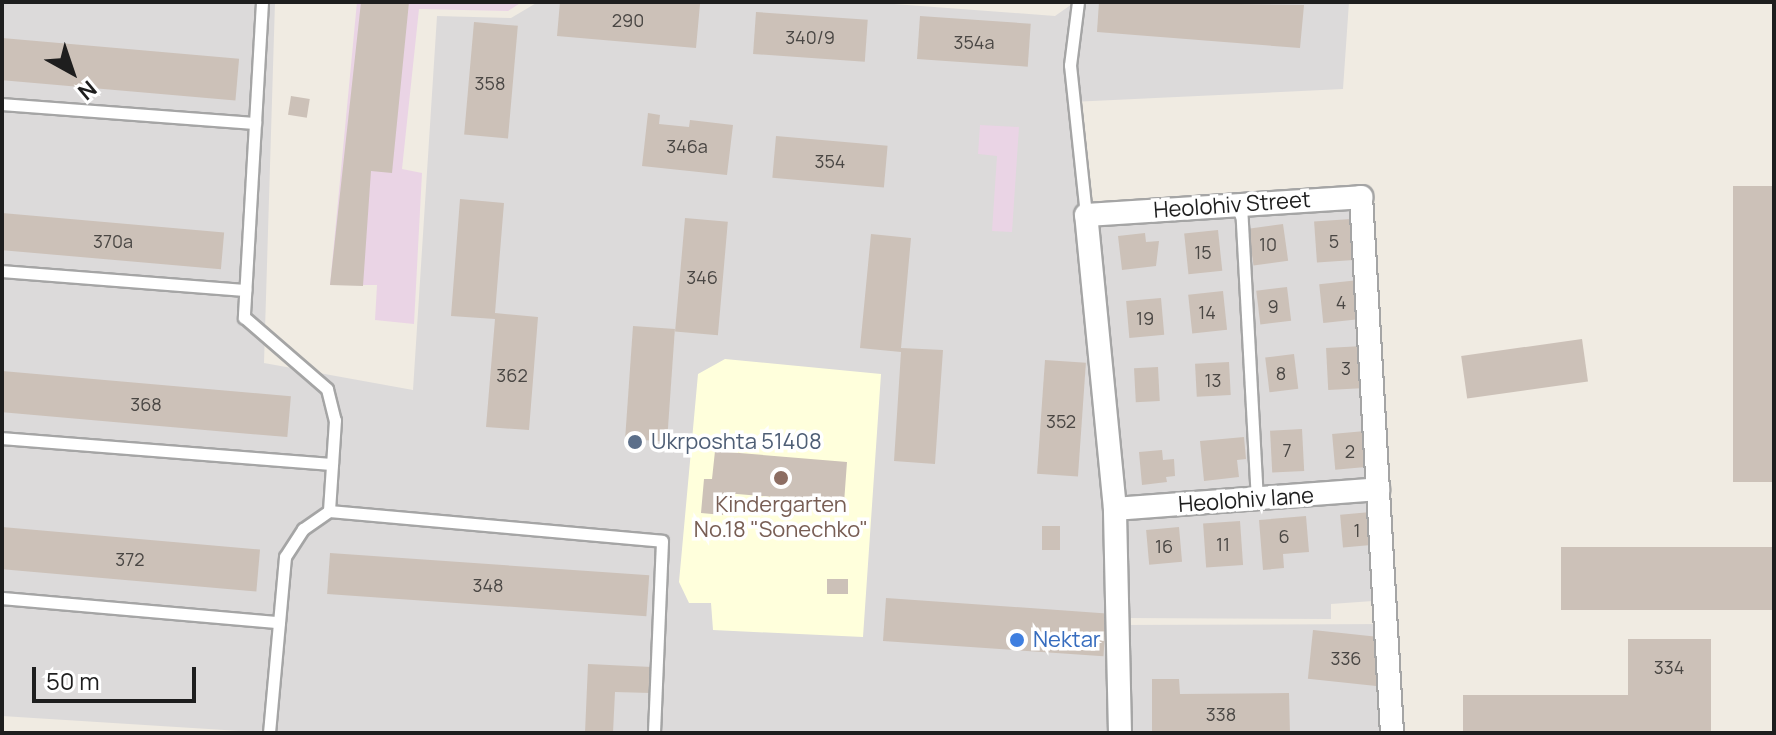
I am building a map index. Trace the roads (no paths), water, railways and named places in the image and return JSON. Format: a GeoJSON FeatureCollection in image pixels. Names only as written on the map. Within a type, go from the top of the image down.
{"type":"FeatureCollection","features":[{"type":"Feature","properties":{"kind":"street","name":"Heolohiv Street"},"geometry":{"type":"LineString","coordinates":[[1086,215],[1361,197],[1392,733]]}},
{"type":"Feature","properties":{"kind":"street"},"geometry":{"type":"LineString","coordinates":[[1086,215],[1115,509],[1120,733]]}},
{"type":"Feature","properties":{"kind":"street","name":"Heolohiv lane"},"geometry":{"type":"LineString","coordinates":[[1115,509],[1378,489]]}},
{"type":"Feature","properties":{"kind":"lane"},"geometry":{"type":"LineString","coordinates":[[262,2],[244,317],[327,389],[335,420],[329,511]]}},
{"type":"Feature","properties":{"kind":"lane"},"geometry":{"type":"LineString","coordinates":[[1078,2],[1070,65],[1086,215]]}},
{"type":"Feature","properties":{"kind":"lane"},"geometry":{"type":"LineString","coordinates":[[2,104],[255,123]]}},
{"type":"Feature","properties":{"kind":"lane"},"geometry":{"type":"LineString","coordinates":[[1241,205],[1257,499]]}},
{"type":"Feature","properties":{"kind":"lane"},"geometry":{"type":"LineString","coordinates":[[2,271],[245,290]]}},
{"type":"Feature","properties":{"kind":"lane"},"geometry":{"type":"LineString","coordinates":[[2,438],[332,464]]}},
{"type":"Feature","properties":{"kind":"lane"},"geometry":{"type":"LineString","coordinates":[[269,733],[285,557],[303,529],[329,511],[662,541],[654,733]]}},
{"type":"Feature","properties":{"kind":"lane"},"geometry":{"type":"LineString","coordinates":[[2,598],[279,622]]}},
{"type":"Feature","properties":{"kind":"place","name":"Ukrposhta 51408"},"geometry":{"type":"Point","coordinates":[635,442]}},
{"type":"Feature","properties":{"kind":"place","name":"Kindergarten No.18 \"Sonechko\""},"geometry":{"type":"Point","coordinates":[781,478]}},
{"type":"Feature","properties":{"kind":"place","name":"Nektar"},"geometry":{"type":"Point","coordinates":[1017,640]}}]}
